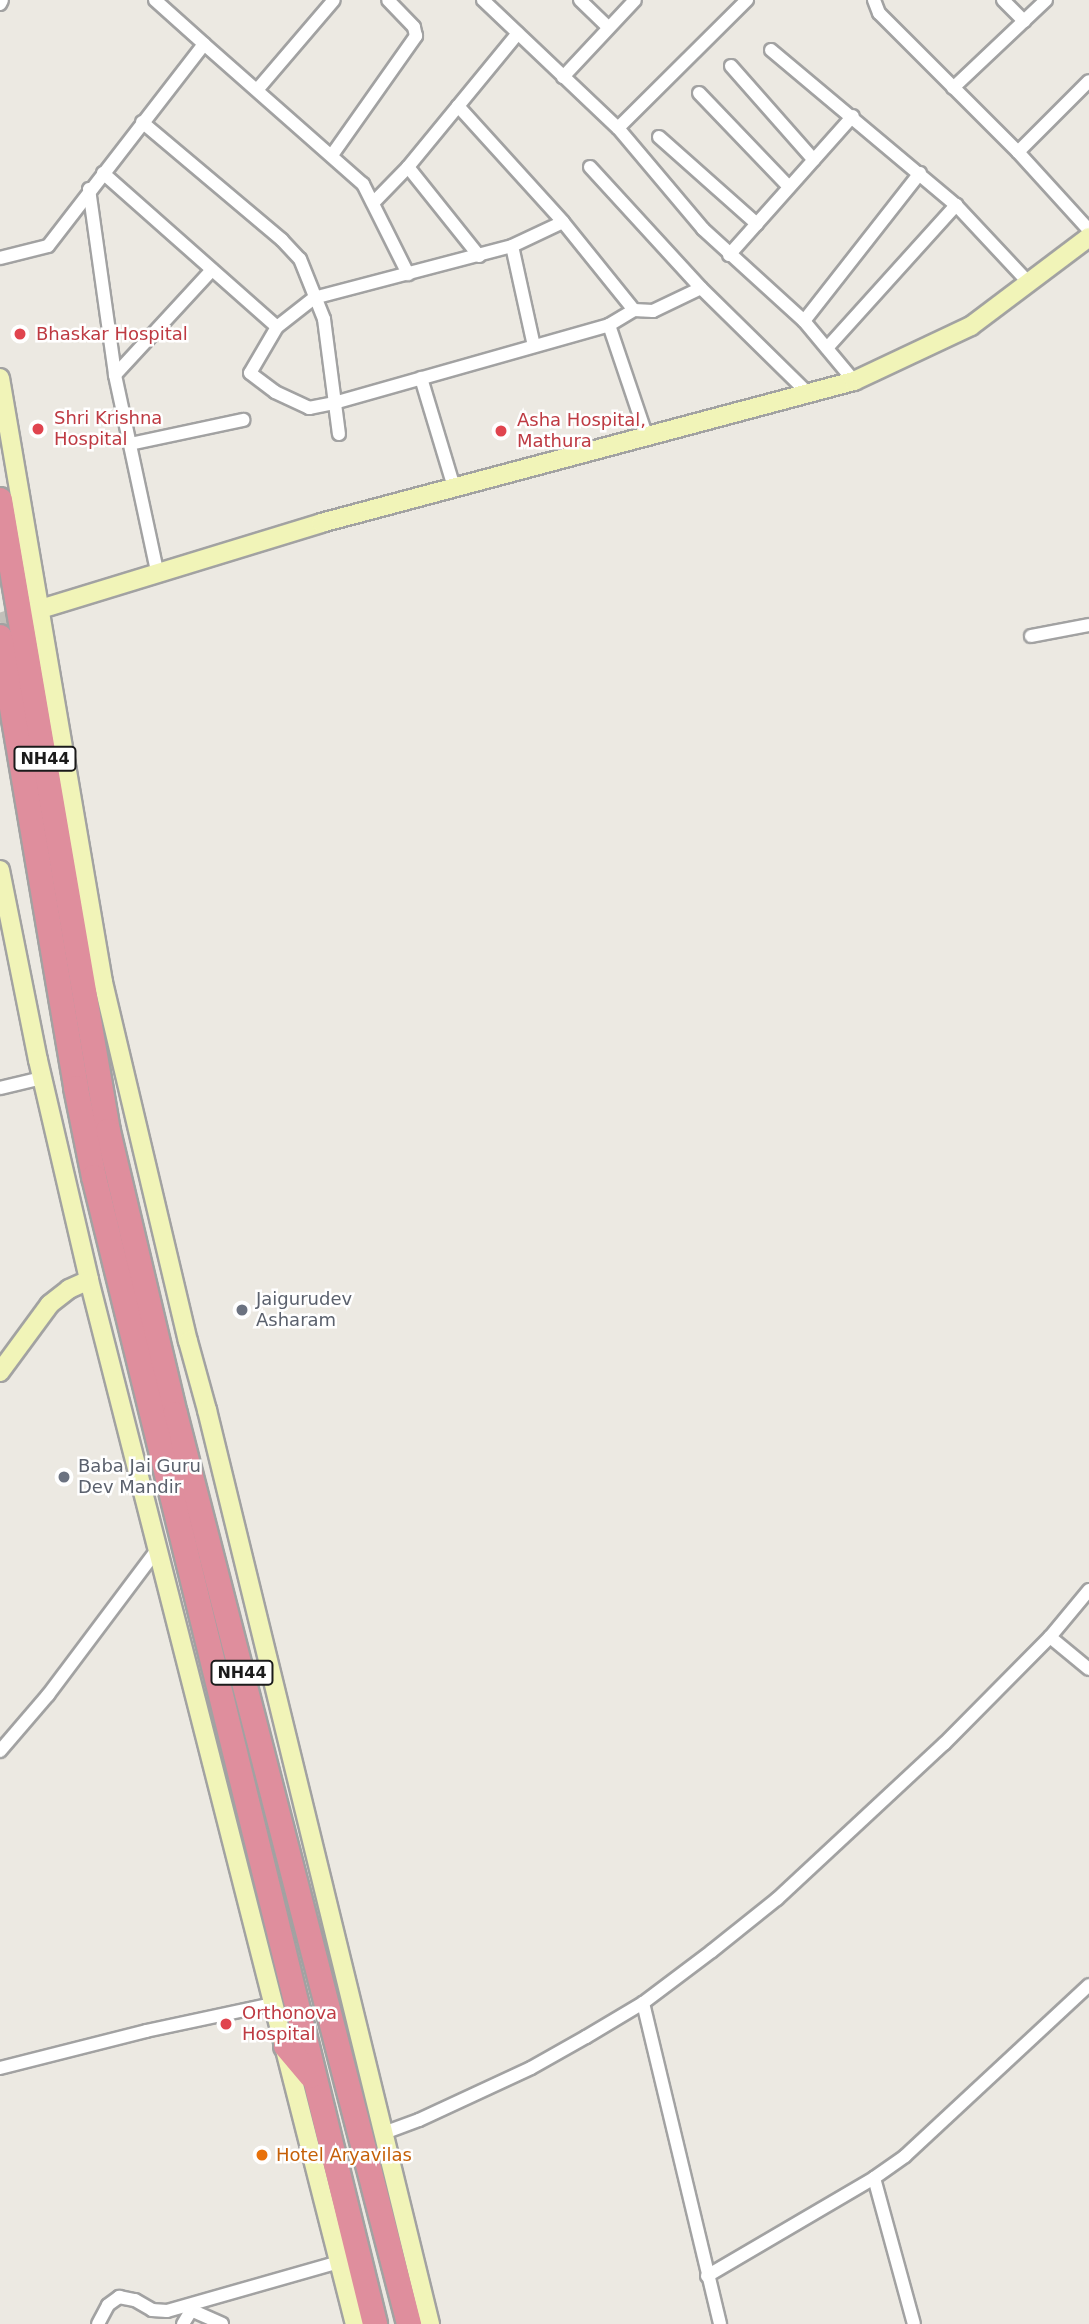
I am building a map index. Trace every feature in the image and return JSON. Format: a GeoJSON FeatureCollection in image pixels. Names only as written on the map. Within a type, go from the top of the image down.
{"type":"FeatureCollection","features":[{"type":"Feature","properties":{"kind":"highway","name":"NH44"},"geometry":{"type":"LineString","coordinates":[[0,500],[108,1131],[175,1414],[409,2324]]}},
{"type":"Feature","properties":{"kind":"highway","name":"NH44"},"geometry":{"type":"LineString","coordinates":[[0,637],[94,1177],[374,2324]]}},
{"type":"Feature","properties":{"kind":"highway"},"geometry":{"type":"LineString","coordinates":[[286,2046],[314,2079]]}},
{"type":"Feature","properties":{"kind":"street"},"geometry":{"type":"LineString","coordinates":[[155,0],[363,184],[408,274]]}},
{"type":"Feature","properties":{"kind":"street"},"geometry":{"type":"LineString","coordinates":[[257,90],[334,0]]}},
{"type":"Feature","properties":{"kind":"street"},"geometry":{"type":"LineString","coordinates":[[332,155],[416,36],[414,27],[388,0]]}},
{"type":"Feature","properties":{"kind":"street"},"geometry":{"type":"LineString","coordinates":[[483,0],[618,128],[703,229],[804,321],[854,381]]}},
{"type":"Feature","properties":{"kind":"street"},"geometry":{"type":"LineString","coordinates":[[580,0],[607,26]]}},
{"type":"Feature","properties":{"kind":"street"},"geometry":{"type":"LineString","coordinates":[[563,76],[607,26],[635,0]]}},
{"type":"Feature","properties":{"kind":"street"},"geometry":{"type":"LineString","coordinates":[[874,0],[879,13],[1018,152],[1089,230]]}},
{"type":"Feature","properties":{"kind":"street"},"geometry":{"type":"LineString","coordinates":[[1003,0],[1024,21]]}},
{"type":"Feature","properties":{"kind":"street"},"geometry":{"type":"LineString","coordinates":[[953,88],[1046,0]]}},
{"type":"Feature","properties":{"kind":"street"},"geometry":{"type":"LineString","coordinates":[[618,128],[743,1]]}},
{"type":"Feature","properties":{"kind":"street"},"geometry":{"type":"LineString","coordinates":[[374,202],[408,167],[518,33]]}},
{"type":"Feature","properties":{"kind":"street"},"geometry":{"type":"LineString","coordinates":[[0,258],[47,246],[204,44]]}},
{"type":"Feature","properties":{"kind":"street"},"geometry":{"type":"LineString","coordinates":[[771,50],[956,205],[1030,285]]}},
{"type":"Feature","properties":{"kind":"street"},"geometry":{"type":"LineString","coordinates":[[731,66],[814,160]]}},
{"type":"Feature","properties":{"kind":"street"},"geometry":{"type":"LineString","coordinates":[[1018,152],[1089,81]]}},
{"type":"Feature","properties":{"kind":"street"},"geometry":{"type":"LineString","coordinates":[[699,93],[789,187]]}},
{"type":"Feature","properties":{"kind":"street"},"geometry":{"type":"LineString","coordinates":[[457,106],[563,222],[634,310]]}},
{"type":"Feature","properties":{"kind":"street"},"geometry":{"type":"LineString","coordinates":[[729,255],[853,116]]}},
{"type":"Feature","properties":{"kind":"street"},"geometry":{"type":"LineString","coordinates":[[142,122],[282,240],[300,260],[324,319],[339,434]]}},
{"type":"Feature","properties":{"kind":"street"},"geometry":{"type":"LineString","coordinates":[[659,137],[757,224]]}},
{"type":"Feature","properties":{"kind":"street"},"geometry":{"type":"LineString","coordinates":[[408,167],[479,256]]}},
{"type":"Feature","properties":{"kind":"street"},"geometry":{"type":"LineString","coordinates":[[590,167],[701,288],[810,395]]}},
{"type":"Feature","properties":{"kind":"street"},"geometry":{"type":"LineString","coordinates":[[103,173],[277,327]]}},
{"type":"Feature","properties":{"kind":"street"},"geometry":{"type":"LineString","coordinates":[[804,321],[920,173]]}},
{"type":"Feature","properties":{"kind":"street"},"geometry":{"type":"LineString","coordinates":[[89,189],[115,374],[158,575]]}},
{"type":"Feature","properties":{"kind":"street"},"geometry":{"type":"LineString","coordinates":[[827,348],[956,205]]}},
{"type":"Feature","properties":{"kind":"street"},"geometry":{"type":"LineString","coordinates":[[563,222],[512,246],[314,298],[277,327],[250,373],[275,392],[309,408],[609,325],[634,310],[653,311],[701,288]]}},
{"type":"Feature","properties":{"kind":"street"},"geometry":{"type":"LineString","coordinates":[[37,610],[321,523],[810,395],[854,381],[971,326],[1030,285],[1089,237]]}},
{"type":"Feature","properties":{"kind":"street"},"geometry":{"type":"LineString","coordinates":[[512,246],[534,346]]}},
{"type":"Feature","properties":{"kind":"street"},"geometry":{"type":"LineString","coordinates":[[115,374],[212,270]]}},
{"type":"Feature","properties":{"kind":"street"},"geometry":{"type":"LineString","coordinates":[[609,325],[647,437]]}},
{"type":"Feature","properties":{"kind":"street"},"geometry":{"type":"LineString","coordinates":[[0,378],[37,610],[103,982],[381,2134],[430,2324]]}},
{"type":"Feature","properties":{"kind":"street"},"geometry":{"type":"LineString","coordinates":[[421,378],[454,487]]}},
{"type":"Feature","properties":{"kind":"street"},"geometry":{"type":"LineString","coordinates":[[130,444],[243,420]]}},
{"type":"Feature","properties":{"kind":"street"},"geometry":{"type":"LineString","coordinates":[[1031,636],[1089,625]]}},
{"type":"Feature","properties":{"kind":"street"},"geometry":{"type":"LineString","coordinates":[[0,870],[4,908],[89,1280],[157,1550],[226,1807],[355,2324]]}},
{"type":"Feature","properties":{"kind":"street"},"geometry":{"type":"LineString","coordinates":[[0,1088],[42,1078]]}},
{"type":"Feature","properties":{"kind":"street"},"geometry":{"type":"LineString","coordinates":[[0,1372],[50,1304],[69,1289],[89,1280]]}},
{"type":"Feature","properties":{"kind":"street"},"geometry":{"type":"LineString","coordinates":[[0,1751],[48,1695],[157,1550]]}},
{"type":"Feature","properties":{"kind":"street"},"geometry":{"type":"LineString","coordinates":[[381,2134],[419,2120],[531,2068],[643,2003],[777,1899],[944,1744],[1050,1637],[1089,1590]]}},
{"type":"Feature","properties":{"kind":"street"},"geometry":{"type":"LineString","coordinates":[[1050,1637],[1089,1669]]}},
{"type":"Feature","properties":{"kind":"street"},"geometry":{"type":"LineString","coordinates":[[707,2276],[874,2178],[933,2133],[1089,1985]]}},
{"type":"Feature","properties":{"kind":"street"},"geometry":{"type":"LineString","coordinates":[[643,2003],[720,2324]]}},
{"type":"Feature","properties":{"kind":"street"},"geometry":{"type":"LineString","coordinates":[[0,2068],[146,2031],[273,2004]]}},
{"type":"Feature","properties":{"kind":"street"},"geometry":{"type":"LineString","coordinates":[[874,2178],[914,2324]]}},
{"type":"Feature","properties":{"kind":"street"},"geometry":{"type":"LineString","coordinates":[[98,2324],[108,2305],[119,2297],[135,2300],[159,2311],[193,2307],[339,2262]]}},
{"type":"Feature","properties":{"kind":"street"},"geometry":{"type":"LineString","coordinates":[[183,2324],[193,2307]]}},
{"type":"Feature","properties":{"kind":"street"},"geometry":{"type":"LineString","coordinates":[[193,2307],[222,2324]]}},
{"type":"Feature","properties":{"kind":"tunnel"},"geometry":{"type":"LineString","coordinates":[[0,622],[31,612]]}},
{"type":"Feature","properties":{"kind":"place","name":"Bhaskar Hospital"},"geometry":{"type":"Point","coordinates":[20,334]}},
{"type":"Feature","properties":{"kind":"place","name":"Shri Krishna Hospital"},"geometry":{"type":"Point","coordinates":[38,429]}},
{"type":"Feature","properties":{"kind":"place","name":"Asha Hospital, Mathura"},"geometry":{"type":"Point","coordinates":[501,431]}},
{"type":"Feature","properties":{"kind":"place","name":"Jaigurudev Asharam"},"geometry":{"type":"Point","coordinates":[242,1310]}},
{"type":"Feature","properties":{"kind":"place","name":"Baba Jai Guru Dev Mandir"},"geometry":{"type":"Point","coordinates":[64,1477]}},
{"type":"Feature","properties":{"kind":"place","name":"Orthonova Hospital"},"geometry":{"type":"Point","coordinates":[226,2024]}},
{"type":"Feature","properties":{"kind":"place","name":"Hotel Aryavilas"},"geometry":{"type":"Point","coordinates":[262,2155]}}]}
